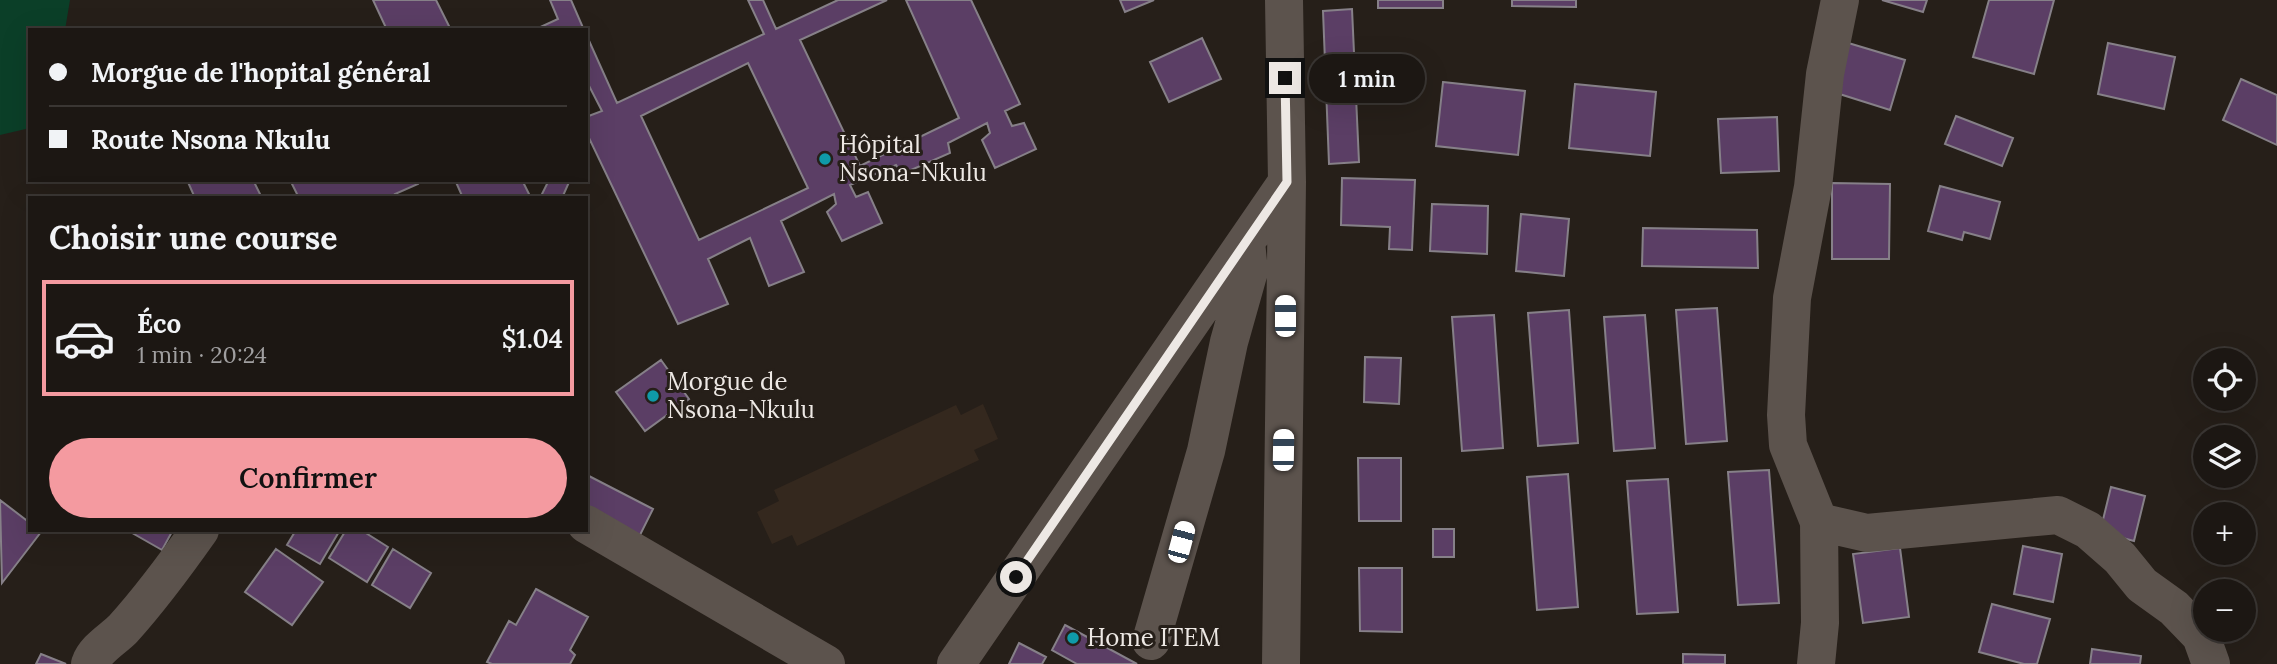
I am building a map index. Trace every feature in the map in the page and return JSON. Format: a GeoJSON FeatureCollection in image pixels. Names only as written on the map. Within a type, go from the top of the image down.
{"type":"FeatureCollection","features":[{"type":"Feature","properties":{"kind":"street"},"geometry":{"type":"LineString","coordinates":[[1281,664],[1287,182],[1284,0]]}},
{"type":"Feature","properties":{"kind":"street"},"geometry":{"type":"LineString","coordinates":[[1816,664],[1820,623],[1819,522],[1788,445],[1786,415],[1792,298],[1813,187],[1825,74],[1840,0]]}},
{"type":"Feature","properties":{"kind":"street"},"geometry":{"type":"LineString","coordinates":[[956,664],[1287,182]]}},
{"type":"Feature","properties":{"kind":"street"},"geometry":{"type":"LineString","coordinates":[[1151,641],[1206,451],[1229,342],[1249,271],[1246,240]]}},
{"type":"Feature","properties":{"kind":"street"},"geometry":{"type":"LineString","coordinates":[[1819,522],[1867,533],[2058,515],[2088,530],[2120,558],[2142,585],[2174,608],[2201,636],[2211,664]]}},
{"type":"Feature","properties":{"kind":"street"},"geometry":{"type":"LineString","coordinates":[[588,525],[826,664]]}},
{"type":"Feature","properties":{"kind":"street"},"geometry":{"type":"LineString","coordinates":[[90,664],[92,657],[123,629],[167,576],[199,532]]}},
{"type":"Feature","properties":{"kind":"shaded area"},"geometry":{"type":"Polygon","coordinates":[[[983,404],[998,439],[974,450],[979,460],[797,546],[792,535],[772,544],[757,512],[779,501],[774,490],[956,405],[961,415],[983,404]]]}},
{"type":"Feature","properties":{"kind":"green space"},"geometry":{"type":"Polygon","coordinates":[[[0,0],[70,0],[65,28],[28,28],[28,128],[0,135],[0,0]]]}},
{"type":"Feature","properties":{"kind":"building"},"geometry":{"type":"Polygon","coordinates":[[[373,0],[436,0],[450,28],[386,28],[373,0]]]}},
{"type":"Feature","properties":{"kind":"building"},"geometry":{"type":"Polygon","coordinates":[[[550,0],[571,0],[583,28],[538,28],[558,19],[550,0]]]}},
{"type":"Feature","properties":{"kind":"building","name":"Hôpital Nsona-Nkulu"},"geometry":{"type":"Polygon","coordinates":[[[748,0],[763,0],[776,29],[838,0],[887,0],[800,40],[860,166],[959,118],[906,0],[971,0],[1020,104],[1005,111],[1012,126],[1024,123],[1036,149],[995,168],[982,140],[990,133],[987,123],[948,143],[950,153],[902,174],[896,165],[850,185],[856,197],[868,192],[882,223],[842,241],[827,212],[836,204],[834,194],[781,221],[804,272],[769,286],[750,238],[708,259],[728,304],[678,324],[590,140],[588,144],[588,116],[602,111],[588,84],[588,38],[617,103],[764,34],[748,0]],[[748,63],[641,116],[699,240],[808,188],[748,63]]]}},
{"type":"Feature","properties":{"kind":"building"},"geometry":{"type":"Polygon","coordinates":[[[1120,0],[1154,0],[1125,12],[1120,0]]]}},
{"type":"Feature","properties":{"kind":"building"},"geometry":{"type":"Polygon","coordinates":[[[1378,0],[1443,0],[1443,8],[1378,8],[1378,0]]]}},
{"type":"Feature","properties":{"kind":"building"},"geometry":{"type":"Polygon","coordinates":[[[1512,0],[1576,0],[1576,7],[1512,6],[1512,0]]]}},
{"type":"Feature","properties":{"kind":"building"},"geometry":{"type":"Polygon","coordinates":[[[1882,0],[1927,0],[1923,12],[1882,0]]]}},
{"type":"Feature","properties":{"kind":"building"},"geometry":{"type":"Polygon","coordinates":[[[1989,0],[2054,0],[2034,74],[1973,57],[1989,0]]]}},
{"type":"Feature","properties":{"kind":"building"},"geometry":{"type":"Polygon","coordinates":[[[1352,9],[1359,162],[1329,164],[1323,11],[1352,9]]]}},
{"type":"Feature","properties":{"kind":"building"},"geometry":{"type":"Polygon","coordinates":[[[1202,38],[1221,79],[1169,102],[1150,62],[1202,38]]]}},
{"type":"Feature","properties":{"kind":"building"},"geometry":{"type":"Polygon","coordinates":[[[1845,42],[1905,60],[1890,110],[1830,91],[1845,42]]]}},
{"type":"Feature","properties":{"kind":"building"},"geometry":{"type":"Polygon","coordinates":[[[2108,43],[2175,57],[2164,109],[2098,94],[2108,43]]]}},
{"type":"Feature","properties":{"kind":"building"},"geometry":{"type":"Polygon","coordinates":[[[2241,79],[2277,95],[2277,145],[2223,120],[2241,79]]]}},
{"type":"Feature","properties":{"kind":"building"},"geometry":{"type":"Polygon","coordinates":[[[1443,82],[1525,91],[1518,155],[1436,146],[1443,82]]]}},
{"type":"Feature","properties":{"kind":"building"},"geometry":{"type":"Polygon","coordinates":[[[1575,84],[1656,92],[1650,156],[1569,148],[1575,84]]]}},
{"type":"Feature","properties":{"kind":"building"},"geometry":{"type":"Polygon","coordinates":[[[1956,116],[2013,138],[2002,166],[1945,144],[1956,116]]]}},
{"type":"Feature","properties":{"kind":"building"},"geometry":{"type":"Polygon","coordinates":[[[1777,117],[1779,171],[1721,173],[1718,119],[1777,117]]]}},
{"type":"Feature","properties":{"kind":"building"},"geometry":{"type":"Polygon","coordinates":[[[1342,178],[1415,180],[1412,250],[1389,249],[1390,227],[1341,225],[1342,178]]]}},
{"type":"Feature","properties":{"kind":"building"},"geometry":{"type":"Polygon","coordinates":[[[188,182],[254,182],[261,196],[194,196],[188,182]]]}},
{"type":"Feature","properties":{"kind":"building"},"geometry":{"type":"Polygon","coordinates":[[[291,182],[418,184],[395,194],[396,196],[298,196],[291,182]]]}},
{"type":"Feature","properties":{"kind":"building"},"geometry":{"type":"Polygon","coordinates":[[[456,182],[523,182],[529,194],[526,196],[462,196],[456,182]]]}},
{"type":"Feature","properties":{"kind":"building"},"geometry":{"type":"Polygon","coordinates":[[[548,182],[569,182],[563,196],[541,196],[548,182]]]}},
{"type":"Feature","properties":{"kind":"building"},"geometry":{"type":"Polygon","coordinates":[[[1832,183],[1890,184],[1889,259],[1832,259],[1832,183]]]}},
{"type":"Feature","properties":{"kind":"building"},"geometry":{"type":"Polygon","coordinates":[[[1940,186],[2000,202],[1990,239],[1964,232],[1962,240],[1928,231],[1940,186]]]}},
{"type":"Feature","properties":{"kind":"building"},"geometry":{"type":"Polygon","coordinates":[[[1432,204],[1488,206],[1487,254],[1430,251],[1432,204]]]}},
{"type":"Feature","properties":{"kind":"building"},"geometry":{"type":"Polygon","coordinates":[[[1521,214],[1569,219],[1564,276],[1516,271],[1521,214]]]}},
{"type":"Feature","properties":{"kind":"building"},"geometry":{"type":"Polygon","coordinates":[[[1643,228],[1757,230],[1758,268],[1642,266],[1643,228]]]}},
{"type":"Feature","properties":{"kind":"building"},"geometry":{"type":"Polygon","coordinates":[[[1717,308],[1727,441],[1686,444],[1676,310],[1717,308]]]}},
{"type":"Feature","properties":{"kind":"building"},"geometry":{"type":"Polygon","coordinates":[[[1569,310],[1578,443],[1538,446],[1528,313],[1569,310]]]}},
{"type":"Feature","properties":{"kind":"building"},"geometry":{"type":"Polygon","coordinates":[[[1494,315],[1503,448],[1462,451],[1452,317],[1494,315]]]}},
{"type":"Feature","properties":{"kind":"building"},"geometry":{"type":"Polygon","coordinates":[[[1645,315],[1655,448],[1614,451],[1604,317],[1645,315]]]}},
{"type":"Feature","properties":{"kind":"building"},"geometry":{"type":"Polygon","coordinates":[[[1365,357],[1401,358],[1399,404],[1364,402],[1365,357]]]}},
{"type":"Feature","properties":{"kind":"building","name":"Morgue de Nsona-Nkulu"},"geometry":{"type":"Polygon","coordinates":[[[661,360],[689,399],[645,431],[616,392],[661,360]]]}},
{"type":"Feature","properties":{"kind":"building"},"geometry":{"type":"Polygon","coordinates":[[[1358,458],[1401,458],[1401,521],[1359,521],[1358,458]]]}},
{"type":"Feature","properties":{"kind":"building"},"geometry":{"type":"Polygon","coordinates":[[[1769,470],[1779,603],[1738,605],[1728,472],[1769,470]]]}},
{"type":"Feature","properties":{"kind":"building"},"geometry":{"type":"Polygon","coordinates":[[[1568,474],[1578,607],[1537,610],[1527,477],[1568,474]]]}},
{"type":"Feature","properties":{"kind":"building"},"geometry":{"type":"Polygon","coordinates":[[[588,476],[653,509],[637,541],[588,516],[588,476]]]}},
{"type":"Feature","properties":{"kind":"building"},"geometry":{"type":"Polygon","coordinates":[[[1668,479],[1678,612],[1637,614],[1627,481],[1668,479]]]}},
{"type":"Feature","properties":{"kind":"building"},"geometry":{"type":"Polygon","coordinates":[[[2111,487],[2145,496],[2134,541],[2100,532],[2111,487]]]}},
{"type":"Feature","properties":{"kind":"building"},"geometry":{"type":"Polygon","coordinates":[[[0,500],[28,521],[28,532],[41,532],[2,583],[0,500]]]}},
{"type":"Feature","properties":{"kind":"building"},"geometry":{"type":"Polygon","coordinates":[[[1433,529],[1454,529],[1454,557],[1433,557],[1433,529]]]}},
{"type":"Feature","properties":{"kind":"building"},"geometry":{"type":"Polygon","coordinates":[[[130,532],[172,532],[162,550],[130,532]]]}},
{"type":"Feature","properties":{"kind":"building"},"geometry":{"type":"Polygon","coordinates":[[[295,532],[339,532],[320,564],[287,545],[295,532]]]}},
{"type":"Feature","properties":{"kind":"building"},"geometry":{"type":"Polygon","coordinates":[[[345,532],[364,532],[388,547],[367,582],[329,558],[345,532]]]}},
{"type":"Feature","properties":{"kind":"building"},"geometry":{"type":"Polygon","coordinates":[[[2023,546],[2062,554],[2053,602],[2014,594],[2023,546]]]}},
{"type":"Feature","properties":{"kind":"building"},"geometry":{"type":"Polygon","coordinates":[[[1900,548],[1909,617],[1863,623],[1853,554],[1900,548]]]}},
{"type":"Feature","properties":{"kind":"building"},"geometry":{"type":"Polygon","coordinates":[[[276,549],[323,582],[292,625],[245,592],[276,549]]]}},
{"type":"Feature","properties":{"kind":"building"},"geometry":{"type":"Polygon","coordinates":[[[393,549],[431,573],[410,608],[372,585],[393,549]]]}},
{"type":"Feature","properties":{"kind":"building"},"geometry":{"type":"Polygon","coordinates":[[[1359,568],[1402,568],[1402,632],[1360,631],[1359,568]]]}},
{"type":"Feature","properties":{"kind":"building"},"geometry":{"type":"Polygon","coordinates":[[[536,589],[588,617],[570,650],[575,655],[570,664],[487,662],[509,621],[516,625],[536,589]]]}},
{"type":"Feature","properties":{"kind":"building"},"geometry":{"type":"Polygon","coordinates":[[[1992,604],[2050,619],[2037,664],[2024,664],[1979,652],[1992,604]]]}},
{"type":"Feature","properties":{"kind":"building","name":"Home ITEM"},"geometry":{"type":"Polygon","coordinates":[[[1065,625],[1137,664],[1077,664],[1052,650],[1065,625]]]}},
{"type":"Feature","properties":{"kind":"building"},"geometry":{"type":"Polygon","coordinates":[[[1019,643],[1046,657],[1042,664],[1009,664],[1019,643]]]}},
{"type":"Feature","properties":{"kind":"building"},"geometry":{"type":"Polygon","coordinates":[[[2092,649],[2141,656],[2140,664],[2090,664],[2092,649]]]}},
{"type":"Feature","properties":{"kind":"building"},"geometry":{"type":"Polygon","coordinates":[[[41,654],[66,664],[36,664],[41,654]]]}},
{"type":"Feature","properties":{"kind":"building"},"geometry":{"type":"Polygon","coordinates":[[[1683,654],[1725,655],[1725,664],[1683,664],[1683,654]]]}},
{"type":"Feature","properties":{"kind":"place","name":"Hôpital Nsona-Nkulu"},"geometry":{"type":"Point","coordinates":[825,159]}},
{"type":"Feature","properties":{"kind":"place","name":"Morgue de Nsona-Nkulu"},"geometry":{"type":"Point","coordinates":[653,396]}},
{"type":"Feature","properties":{"kind":"place","name":"Home ITEM"},"geometry":{"type":"Point","coordinates":[1073,638]}},
{"type":"Feature","properties":{"kind":"route"},"geometry":{"type":"LineString","coordinates":[[1016,577],[1287,182],[1285,78]]}}]}
